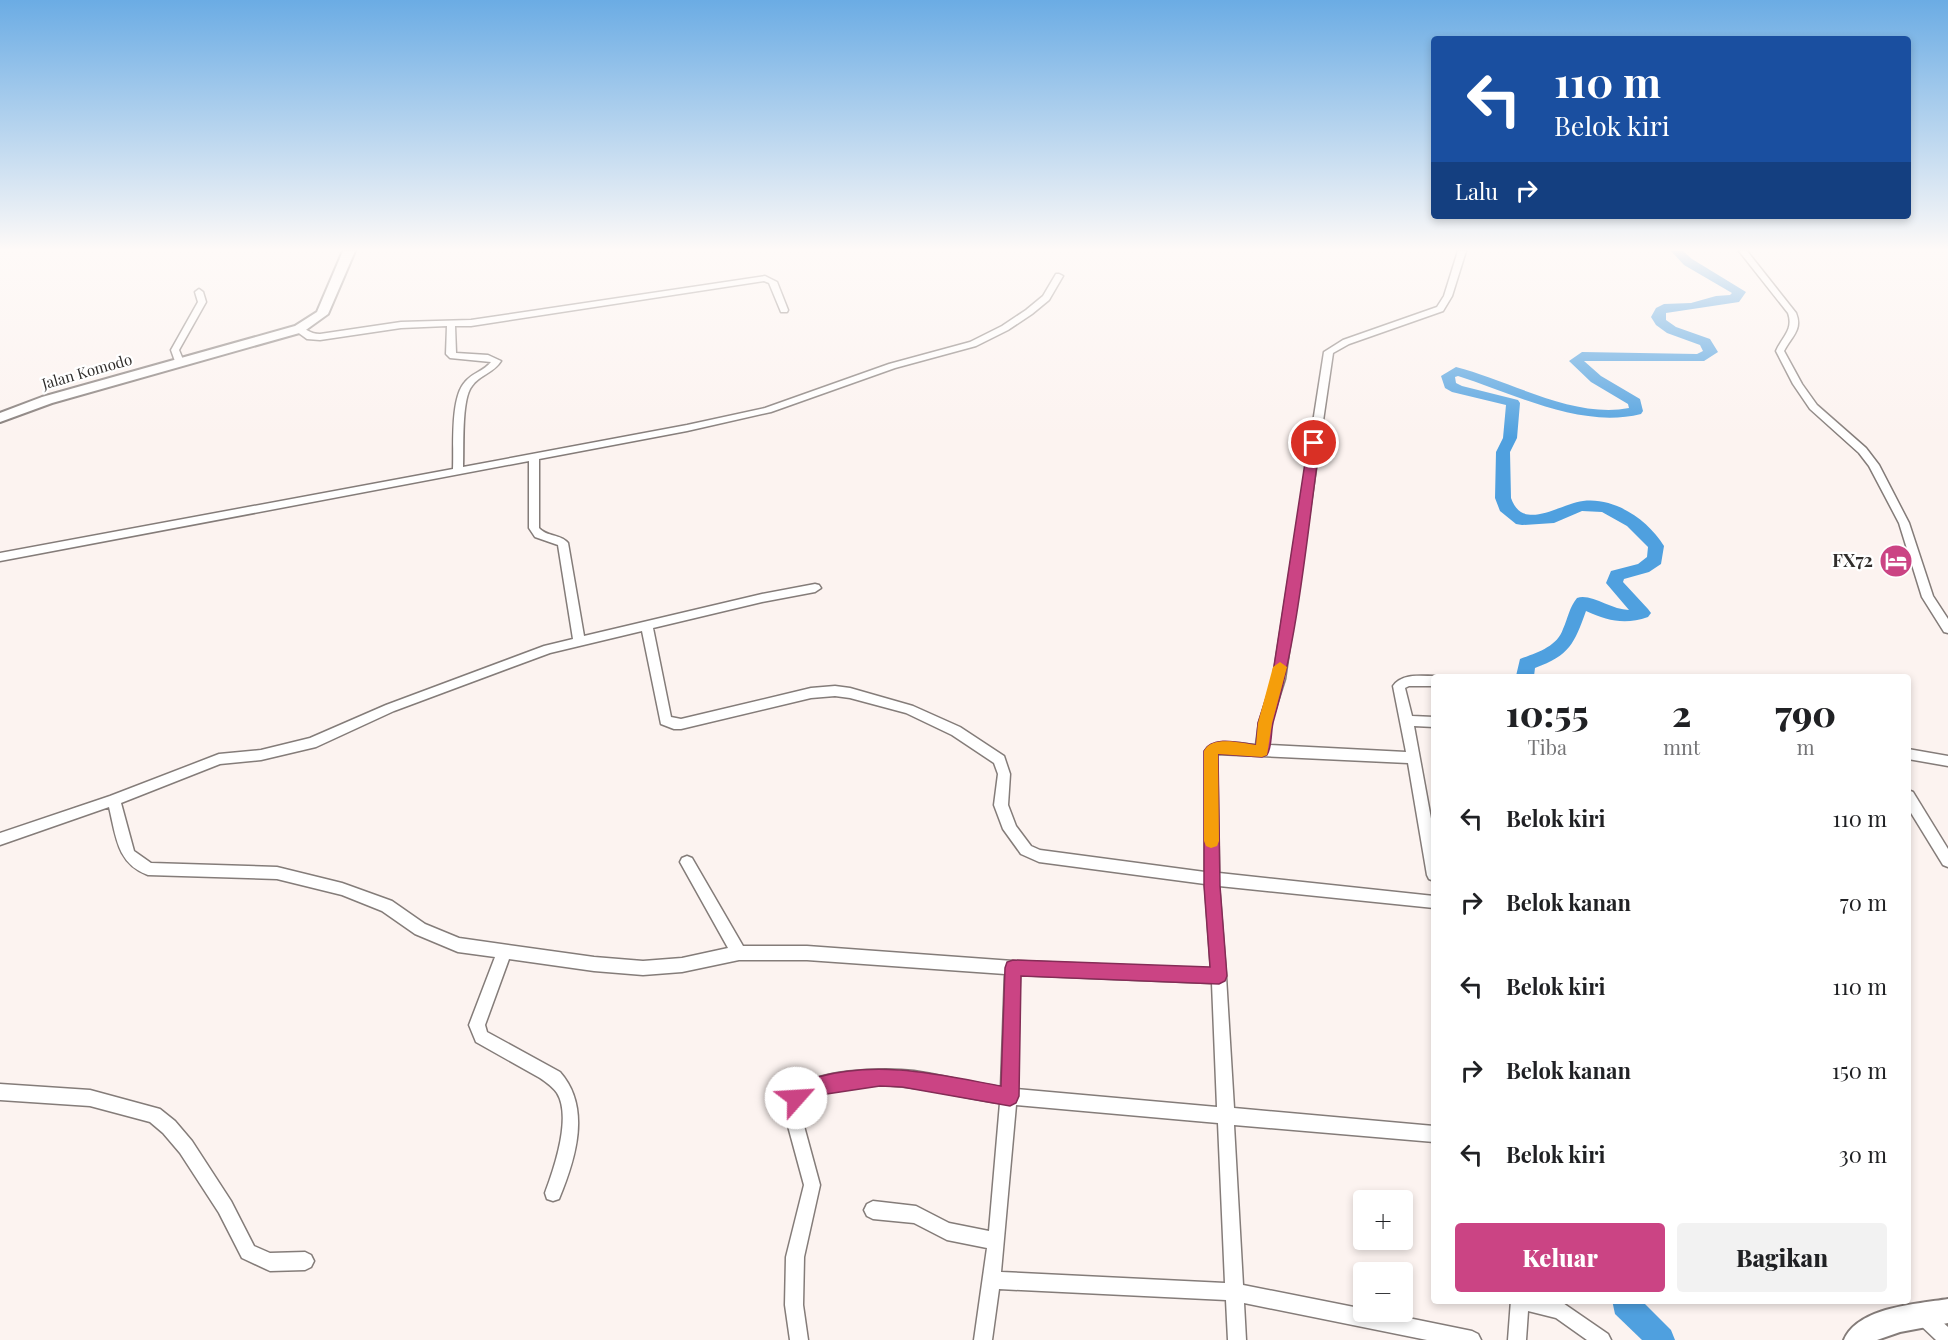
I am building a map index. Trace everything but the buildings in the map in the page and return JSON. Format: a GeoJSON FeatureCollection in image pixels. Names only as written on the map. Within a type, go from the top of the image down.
{"type":"FeatureCollection","features":[{"type":"Feature","properties":{"kind":"highway","name":"Jalan Komodo"},"geometry":{"type":"LineString","coordinates":[[0,418],[47,400],[300,329],[322,314]]}},
{"type":"Feature","properties":{"kind":"highway"},"geometry":{"type":"LineString","coordinates":[[1857,1340],[1863,1333],[1888,1322],[1948,1311]]}},
{"type":"Feature","properties":{"kind":"street"},"geometry":{"type":"LineString","coordinates":[[178,362],[176,349],[195,314]]}},
{"type":"Feature","properties":{"kind":"street"},"geometry":{"type":"LineString","coordinates":[[300,329],[310,337],[320,337],[401,326],[451,324],[522,314]]}},
{"type":"Feature","properties":{"kind":"street"},"geometry":{"type":"LineString","coordinates":[[0,557],[687,428],[768,410],[892,366],[973,344],[1026,314]]}},
{"type":"Feature","properties":{"kind":"street"},"geometry":{"type":"LineString","coordinates":[[1262,751],[1265,723],[1279,679],[1329,352],[1346,342],[1427,314]]}},
{"type":"Feature","properties":{"kind":"street"},"geometry":{"type":"LineString","coordinates":[[1792,314],[1797,321],[1796,327],[1782,344],[1780,351],[1792,377],[1820,414],[1868,456],[1874,465],[1904,523],[1928,597],[1948,628]]}},
{"type":"Feature","properties":{"kind":"street"},"geometry":{"type":"LineString","coordinates":[[451,324],[451,354],[453,356],[488,358],[496,361],[493,367],[474,378],[462,393],[458,470]]}},
{"type":"Feature","properties":{"kind":"street"},"geometry":{"type":"LineString","coordinates":[[534,456],[534,528],[540,535],[560,540],[563,543],[579,641]]}},
{"type":"Feature","properties":{"kind":"street"},"geometry":{"type":"LineString","coordinates":[[0,839],[114,800],[219,759],[261,755],[312,743],[390,708],[548,649],[815,588]]}},
{"type":"Feature","properties":{"kind":"street"},"geometry":{"type":"LineString","coordinates":[[647,625],[665,720],[670,723],[681,724],[811,693],[850,693],[909,709],[956,731],[999,760],[1005,774],[1001,806],[1010,829],[1026,850],[1039,856],[1212,879],[1431,902]]}},
{"type":"Feature","properties":{"kind":"street"},"geometry":{"type":"LineString","coordinates":[[1431,681],[1407,681],[1399,686],[1431,857]]}},
{"type":"Feature","properties":{"kind":"street"},"geometry":{"type":"LineString","coordinates":[[1407,721],[1431,722]]}},
{"type":"Feature","properties":{"kind":"street"},"geometry":{"type":"LineString","coordinates":[[1237,1340],[1212,879],[1211,751],[1216,748],[1414,758]]}},
{"type":"Feature","properties":{"kind":"street"},"geometry":{"type":"LineString","coordinates":[[1911,755],[1948,761]]}},
{"type":"Feature","properties":{"kind":"street"},"geometry":{"type":"LineString","coordinates":[[114,800],[128,854],[148,869],[277,873],[342,889],[387,906],[420,929],[458,945],[594,964],[643,968],[682,965],[739,953],[807,953],[1013,968],[1219,976]]}},
{"type":"Feature","properties":{"kind":"street"},"geometry":{"type":"LineString","coordinates":[[1911,801],[1948,861]]}},
{"type":"Feature","properties":{"kind":"street"},"geometry":{"type":"LineString","coordinates":[[687,862],[739,953]]}},
{"type":"Feature","properties":{"kind":"street"},"geometry":{"type":"LineString","coordinates":[[504,952],[477,1025],[481,1037],[553,1078],[565,1090],[569,1111],[569,1136],[560,1177],[553,1193]]}},
{"type":"Feature","properties":{"kind":"street"},"geometry":{"type":"LineString","coordinates":[[983,1340],[993,1280],[1010,1096],[1013,968]]}},
{"type":"Feature","properties":{"kind":"street"},"geometry":{"type":"LineString","coordinates":[[799,1340],[794,1305],[795,1257],[812,1185],[793,1115],[796,1098],[818,1086],[880,1077],[902,1078],[1010,1096],[1431,1134]]}},
{"type":"Feature","properties":{"kind":"street"},"geometry":{"type":"LineString","coordinates":[[0,1092],[90,1098],[154,1115],[169,1127],[186,1147],[225,1207],[248,1252],[270,1262],[305,1261]]}},
{"type":"Feature","properties":{"kind":"street"},"geometry":{"type":"LineString","coordinates":[[873,1210],[916,1215],[947,1231],[996,1241]]}},
{"type":"Feature","properties":{"kind":"street"},"geometry":{"type":"LineString","coordinates":[[993,1280],[1235,1292],[1472,1340]]}},
{"type":"Feature","properties":{"kind":"street"},"geometry":{"type":"LineString","coordinates":[[1517,1340],[1520,1304]]}},
{"type":"Feature","properties":{"kind":"street"},"geometry":{"type":"LineString","coordinates":[[1536,1304],[1560,1310],[1602,1340]]}},
{"type":"Feature","properties":{"kind":"street"},"geometry":{"type":"LineString","coordinates":[[1923,1316],[1948,1339]]}},
{"type":"Feature","properties":{"kind":"waterway"},"geometry":{"type":"LineString","coordinates":[[1525,674],[1526,664],[1552,653],[1563,644],[1573,628],[1578,609],[1583,602],[1620,616],[1642,613],[1614,583],[1617,575],[1643,568],[1655,560],[1656,546],[1632,522],[1614,510],[1604,507],[1581,506],[1562,515],[1540,520],[1522,520],[1506,507],[1503,498],[1503,452],[1510,438],[1513,403],[1457,389],[1450,385],[1448,376],[1456,371],[1573,409],[1619,414],[1636,411],[1635,402],[1596,379],[1576,361],[1582,356],[1699,358],[1711,352],[1705,342],[1665,326],[1658,317],[1660,314]]}},
{"type":"Feature","properties":{"kind":"waterway"},"geometry":{"type":"LineString","coordinates":[[1625,1304],[1661,1340]]}},
{"type":"Feature","properties":{"kind":"slow traffic"},"geometry":{"type":"LineString","coordinates":[[1211,841],[1211,751],[1213,748],[1262,751],[1265,723],[1279,679],[1280,667]]}},
{"type":"Feature","properties":{"kind":"place","name":"FX72"},"geometry":{"type":"Point","coordinates":[1896,561]}},
{"type":"Feature","properties":{"kind":"route"},"geometry":{"type":"LineString","coordinates":[[796,1098],[818,1086],[880,1077],[902,1078],[1010,1096],[1013,968],[1219,976],[1212,886],[1211,751],[1213,748],[1262,751],[1265,723],[1279,679],[1314,443]]}}]}
